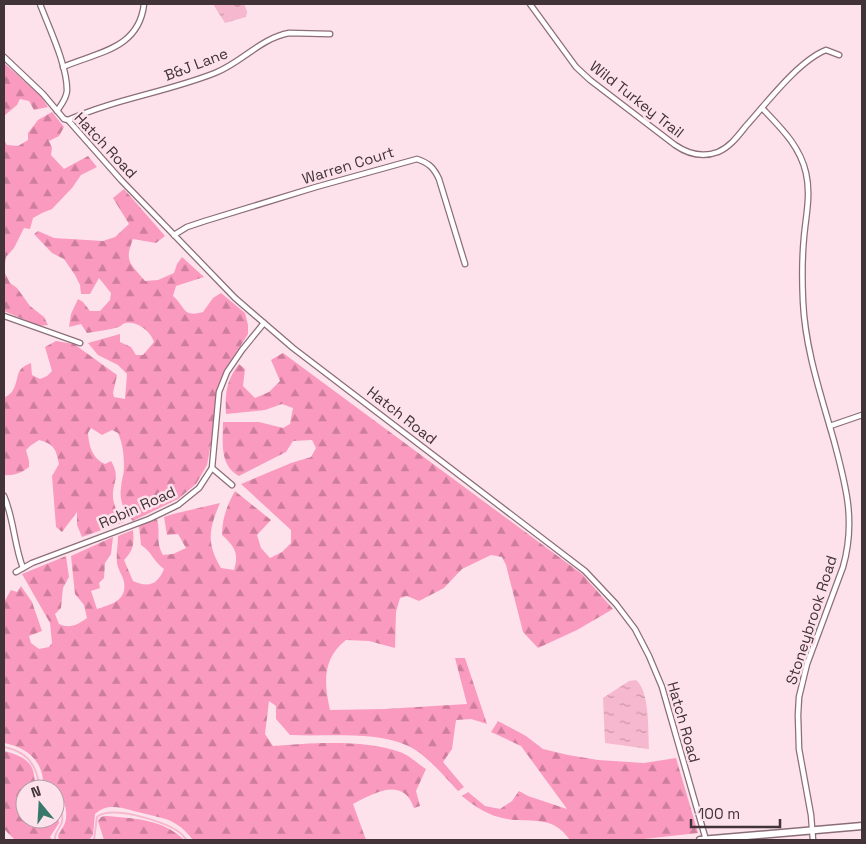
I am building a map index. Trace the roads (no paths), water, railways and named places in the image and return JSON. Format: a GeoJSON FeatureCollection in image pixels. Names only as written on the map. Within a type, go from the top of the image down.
{"type":"FeatureCollection","features":[{"type":"Feature","properties":{"kind":"street"},"geometry":{"type":"LineString","coordinates":[[40,4],[64,67],[68,92],[57,111]]}},
{"type":"Feature","properties":{"kind":"street"},"geometry":{"type":"LineString","coordinates":[[64,67],[112,48],[126,40],[138,27],[142,18],[144,4]]}},
{"type":"Feature","properties":{"kind":"street","name":"Wild Turkey Trail"},"geometry":{"type":"LineString","coordinates":[[530,4],[576,67],[590,80],[682,150],[696,154],[705,155],[724,149],[730,144],[812,56],[826,50],[839,54]]}},
{"type":"Feature","properties":{"kind":"street","name":"B&J Lane"},"geometry":{"type":"LineString","coordinates":[[68,120],[99,108],[186,84],[217,73],[267,41],[282,34],[330,34]]}},
{"type":"Feature","properties":{"kind":"street","name":"Hatch Road"},"geometry":{"type":"LineString","coordinates":[[4,57],[43,94],[64,119],[68,120],[121,180],[235,298],[293,348],[585,571],[603,589],[635,629],[662,687],[703,840]]}},
{"type":"Feature","properties":{"kind":"street","name":"Stoneybrook Road"},"geometry":{"type":"LineString","coordinates":[[762,108],[783,129],[795,146],[804,165],[808,180],[809,202],[802,269],[804,308],[812,362],[848,499],[850,533],[843,567],[807,664],[799,697],[799,749],[806,781],[813,840]]}},
{"type":"Feature","properties":{"kind":"street","name":"Warren Court"},"geometry":{"type":"LineString","coordinates":[[174,234],[205,221],[326,184],[417,159],[434,168],[465,264]]}},
{"type":"Feature","properties":{"kind":"street"},"geometry":{"type":"LineString","coordinates":[[4,316],[80,343]]}},
{"type":"Feature","properties":{"kind":"street","name":"Robin Road"},"geometry":{"type":"LineString","coordinates":[[16,572],[32,563],[178,505],[199,488],[212,468],[219,392],[232,364],[264,323]]}},
{"type":"Feature","properties":{"kind":"street"},"geometry":{"type":"LineString","coordinates":[[830,426],[862,415]]}},
{"type":"Feature","properties":{"kind":"street"},"geometry":{"type":"LineString","coordinates":[[212,468],[232,485]]}},
{"type":"Feature","properties":{"kind":"street"},"geometry":{"type":"LineString","coordinates":[[4,496],[9,509],[16,552],[23,568]]}},
{"type":"Feature","properties":{"kind":"street"},"geometry":{"type":"LineString","coordinates":[[703,840],[862,826]]}},
{"type":"Feature","properties":{"kind":"water"},"geometry":{"type":"Polygon","coordinates":[[[213,4],[244,4],[247,11],[246,17],[225,23],[213,4]]]}},
{"type":"Feature","properties":{"kind":"water"},"geometry":{"type":"Polygon","coordinates":[[[636,680],[641,685],[646,702],[649,749],[605,743],[603,698],[629,681],[636,680]]]}},
{"type":"Feature","properties":{"kind":"waterway"},"geometry":{"type":"LineString","coordinates":[[4,747],[18,751],[28,759],[35,769],[38,779]]}},
{"type":"Feature","properties":{"kind":"waterway"},"geometry":{"type":"LineString","coordinates":[[94,840],[97,817],[114,813],[138,816],[162,823],[179,832],[187,840]]}},
{"type":"Feature","properties":{"kind":"waterway"},"geometry":{"type":"LineString","coordinates":[[55,840],[58,829]]}}]}
